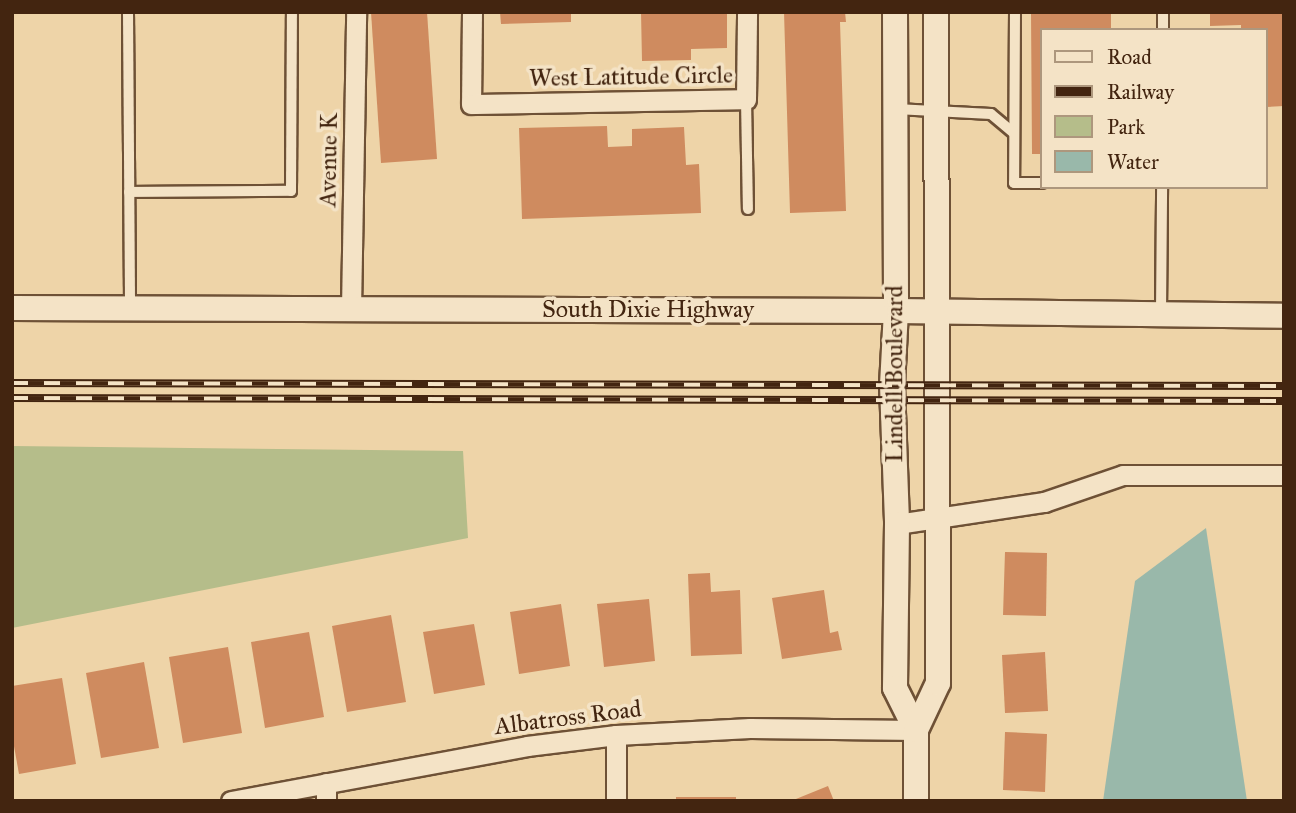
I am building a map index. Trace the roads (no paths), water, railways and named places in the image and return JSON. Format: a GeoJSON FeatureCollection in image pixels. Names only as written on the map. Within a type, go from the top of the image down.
{"type":"FeatureCollection","features":[{"type":"Feature","properties":{"kind":"street","name":"Avenue K"},"geometry":{"type":"LineString","coordinates":[[351,309],[356,12]]}},
{"type":"Feature","properties":{"kind":"street","name":"West Latitude Circle"},"geometry":{"type":"LineString","coordinates":[[472,12],[471,104],[747,99],[747,12]]}},
{"type":"Feature","properties":{"kind":"street","name":"Lindell Boulevard"},"geometry":{"type":"LineString","coordinates":[[895,12],[896,311],[892,385],[897,524],[895,688],[916,730]]}},
{"type":"Feature","properties":{"kind":"street","name":"Lindell Boulevard"},"geometry":{"type":"LineString","coordinates":[[916,801],[916,730],[938,683],[936,12]]}},
{"type":"Feature","properties":{"kind":"street","name":"South Dixie Highway"},"geometry":{"type":"LineString","coordinates":[[12,308],[936,311],[1284,316]]}},
{"type":"Feature","properties":{"kind":"street"},"geometry":{"type":"LineString","coordinates":[[897,524],[1044,502],[1123,475],[1284,475]]}},
{"type":"Feature","properties":{"kind":"street","name":"Albatross Road"},"geometry":{"type":"LineString","coordinates":[[231,801],[326,792],[527,746],[616,735],[750,728],[916,730]]}},
{"type":"Feature","properties":{"kind":"street"},"geometry":{"type":"LineString","coordinates":[[616,735],[616,801]]}},
{"type":"Feature","properties":{"kind":"lane"},"geometry":{"type":"LineString","coordinates":[[128,12],[130,309]]}},
{"type":"Feature","properties":{"kind":"lane"},"geometry":{"type":"LineString","coordinates":[[129,192],[291,191],[292,12]]}},
{"type":"Feature","properties":{"kind":"lane"},"geometry":{"type":"LineString","coordinates":[[1015,12],[1014,183],[1040,183]]}},
{"type":"Feature","properties":{"kind":"lane"},"geometry":{"type":"LineString","coordinates":[[747,99],[748,209]]}},
{"type":"Feature","properties":{"kind":"lane"},"geometry":{"type":"LineString","coordinates":[[896,109],[991,114],[1014,133]]}},
{"type":"Feature","properties":{"kind":"lane"},"geometry":{"type":"LineString","coordinates":[[1161,314],[1162,189]]}},
{"type":"Feature","properties":{"kind":"water"},"geometry":{"type":"Polygon","coordinates":[[[1206,528],[1247,801],[1103,801],[1135,581],[1206,528]]]}},
{"type":"Feature","properties":{"kind":"railway"},"geometry":{"type":"LineString","coordinates":[[12,383],[1284,386]]}},
{"type":"Feature","properties":{"kind":"railway"},"geometry":{"type":"LineString","coordinates":[[12,398],[1284,401]]}}]}
